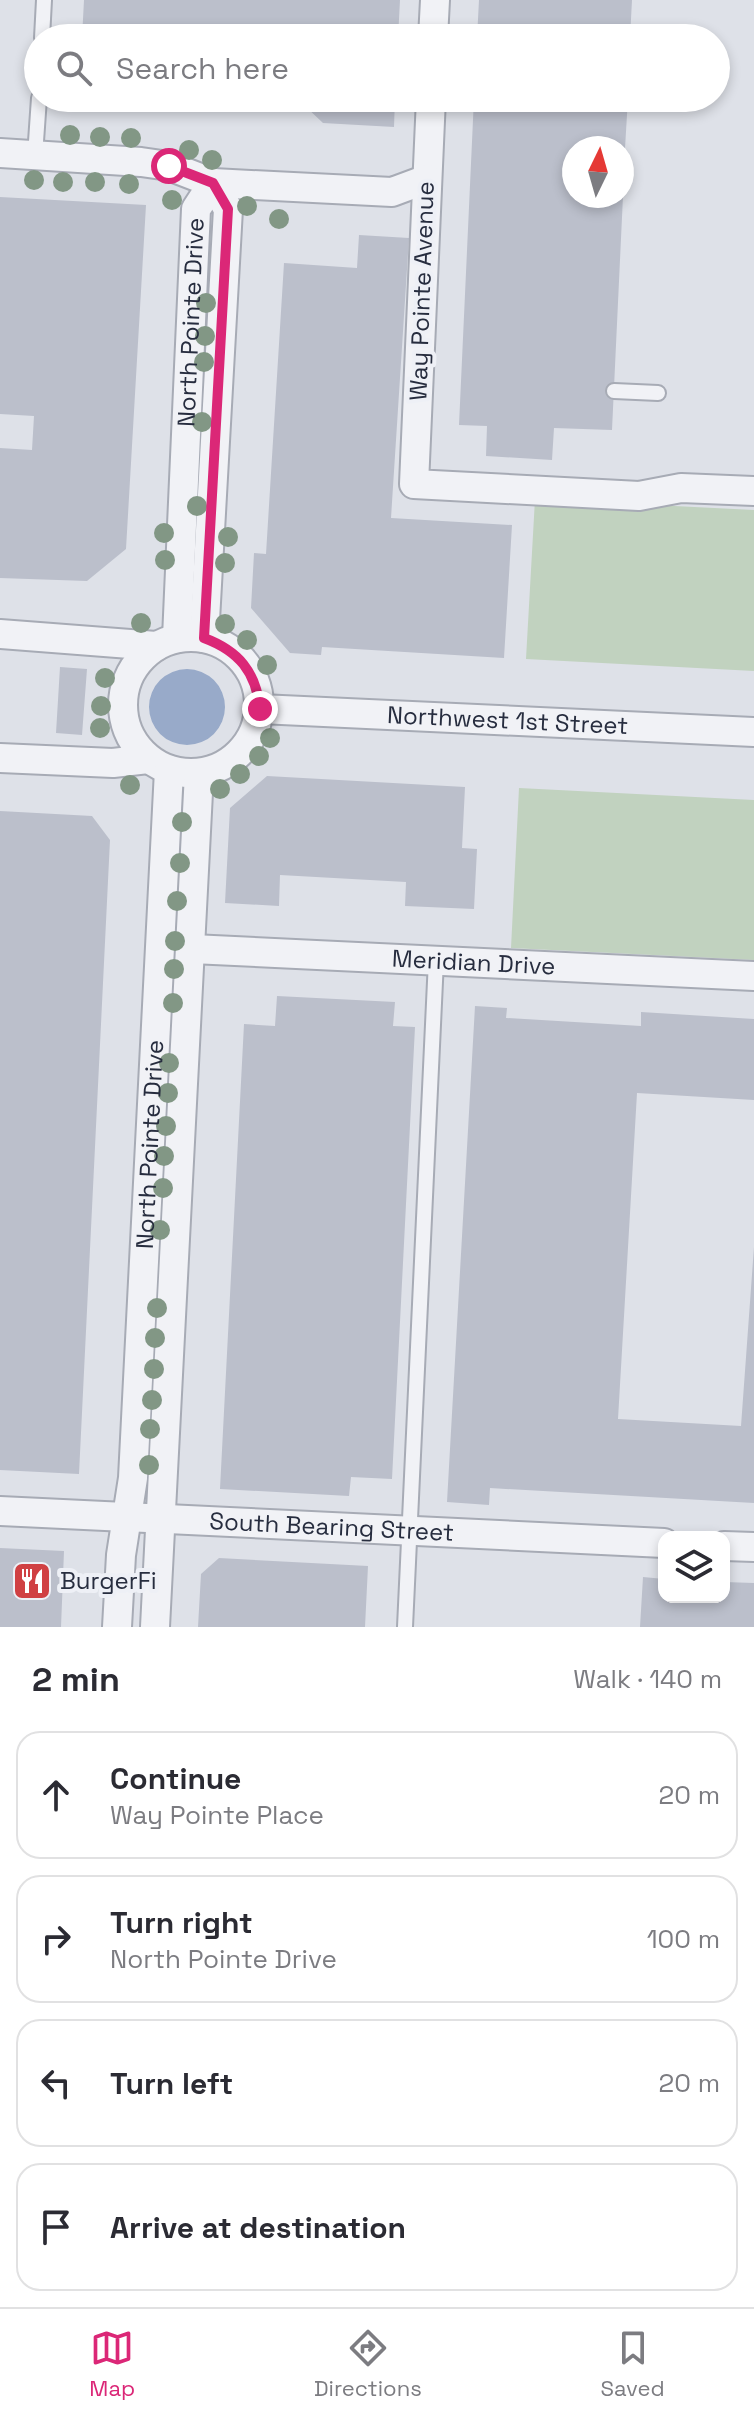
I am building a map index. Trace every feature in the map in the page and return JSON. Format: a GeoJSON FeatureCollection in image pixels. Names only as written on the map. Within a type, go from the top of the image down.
{"type":"FeatureCollection","features":[{"type":"Feature","properties":{"kind":"street"},"geometry":{"type":"LineString","coordinates":[[434,24],[435,0]]}},
{"type":"Feature","properties":{"kind":"street","name":"Way Pointe Avenue"},"geometry":{"type":"LineString","coordinates":[[430,112],[414,484],[639,496],[681,488],[754,491]]}},
{"type":"Feature","properties":{"kind":"street"},"geometry":{"type":"LineString","coordinates":[[0,153],[155,164],[213,183],[382,192],[411,188],[427,179]]}},
{"type":"Feature","properties":{"kind":"street","name":"North Pointe Drive"},"geometry":{"type":"LineString","coordinates":[[179,641],[228,209],[213,183]]}},
{"type":"Feature","properties":{"kind":"street"},"geometry":{"type":"LineString","coordinates":[[0,634],[222,645],[245,664],[258,690],[260,709],[251,736],[234,759],[217,769],[199,773],[159,765],[0,758]]}},
{"type":"Feature","properties":{"kind":"street"},"geometry":{"type":"LineString","coordinates":[[159,765],[129,733],[122,701],[127,679],[139,660],[179,641]]}},
{"type":"Feature","properties":{"kind":"street","name":"Northwest 1st Street"},"geometry":{"type":"LineString","coordinates":[[260,709],[754,732]]}},
{"type":"Feature","properties":{"kind":"street","name":"North Pointe Drive"},"geometry":{"type":"LineString","coordinates":[[117,1627],[133,1478],[159,765]]}},
{"type":"Feature","properties":{"kind":"street","name":"North Pointe Drive"},"geometry":{"type":"LineString","coordinates":[[155,1627],[199,773]]}},
{"type":"Feature","properties":{"kind":"street","name":"Meridian Drive"},"geometry":{"type":"LineString","coordinates":[[192,949],[754,976]]}},
{"type":"Feature","properties":{"kind":"street","name":"South Bearing Street"},"geometry":{"type":"LineString","coordinates":[[0,1511],[658,1543]]}},
{"type":"Feature","properties":{"kind":"street"},"geometry":{"type":"LineString","coordinates":[[730,1546],[754,1547]]}},
{"type":"Feature","properties":{"kind":"lane"},"geometry":{"type":"LineString","coordinates":[[43,24],[44,0]]}},
{"type":"Feature","properties":{"kind":"lane"},"geometry":{"type":"LineString","coordinates":[[35,156],[38,112]]}},
{"type":"Feature","properties":{"kind":"lane"},"geometry":{"type":"LineString","coordinates":[[614,391],[658,393]]}},
{"type":"Feature","properties":{"kind":"lane"},"geometry":{"type":"LineString","coordinates":[[405,1627],[436,960]]}},
{"type":"Feature","properties":{"kind":"green space"},"geometry":{"type":"Polygon","coordinates":[[[535,499],[754,510],[754,671],[526,659],[535,499]]]}},
{"type":"Feature","properties":{"kind":"green space"},"geometry":{"type":"Polygon","coordinates":[[[519,788],[754,800],[754,960],[511,948],[519,788]]]}},
{"type":"Feature","properties":{"kind":"water"},"geometry":{"type":"Polygon","coordinates":[[[187,669],[202,672],[214,680],[222,692],[225,707],[222,722],[214,734],[202,742],[187,745],[172,742],[160,734],[152,722],[149,707],[152,692],[160,680],[172,672],[187,669]]]}},
{"type":"Feature","properties":{"kind":"building"},"geometry":{"type":"Polygon","coordinates":[[[84,0],[400,0],[399,24],[83,24],[84,0]]]}},
{"type":"Feature","properties":{"kind":"building"},"geometry":{"type":"Polygon","coordinates":[[[479,0],[632,0],[631,24],[478,24],[479,0]]]}},
{"type":"Feature","properties":{"kind":"building"},"geometry":{"type":"Polygon","coordinates":[[[311,112],[395,112],[394,127],[323,123],[311,112]]]}},
{"type":"Feature","properties":{"kind":"building"},"geometry":{"type":"Polygon","coordinates":[[[473,112],[627,112],[626,136],[562,136],[562,208],[622,208],[612,430],[554,428],[552,460],[486,456],[487,426],[459,425],[473,112]]]}},
{"type":"Feature","properties":{"kind":"building"},"geometry":{"type":"Polygon","coordinates":[[[0,197],[146,205],[126,549],[87,581],[0,578],[0,448],[32,450],[34,416],[0,414],[0,197]]]}},
{"type":"Feature","properties":{"kind":"building"},"geometry":{"type":"Polygon","coordinates":[[[359,235],[409,238],[391,518],[512,525],[504,658],[322,647],[321,655],[290,653],[251,608],[254,553],[266,554],[284,263],[357,268],[359,235]]]}},
{"type":"Feature","properties":{"kind":"building"},"geometry":{"type":"Polygon","coordinates":[[[60,667],[87,669],[82,735],[56,733],[60,667]]]}},
{"type":"Feature","properties":{"kind":"building"},"geometry":{"type":"Polygon","coordinates":[[[267,776],[465,787],[462,848],[477,849],[474,909],[405,906],[406,882],[280,875],[279,906],[225,903],[230,808],[267,776]]]}},
{"type":"Feature","properties":{"kind":"building"},"geometry":{"type":"Polygon","coordinates":[[[0,811],[92,816],[110,840],[79,1474],[0,1470],[0,811]]]}},
{"type":"Feature","properties":{"kind":"building"},"geometry":{"type":"Polygon","coordinates":[[[277,996],[395,1002],[393,1026],[415,1027],[392,1479],[351,1477],[349,1496],[220,1489],[244,1024],[275,1026],[277,996]]]}},
{"type":"Feature","properties":{"kind":"building"},"geometry":{"type":"Polygon","coordinates":[[[475,1006],[507,1008],[506,1018],[641,1026],[641,1012],[754,1019],[754,1100],[637,1093],[618,1419],[741,1426],[754,1247],[754,1503],[490,1488],[489,1505],[447,1502],[475,1006]]]}},
{"type":"Feature","properties":{"kind":"building"},"geometry":{"type":"Polygon","coordinates":[[[0,1548],[64,1551],[61,1627],[0,1627],[0,1548]]]}},
{"type":"Feature","properties":{"kind":"building"},"geometry":{"type":"Polygon","coordinates":[[[219,1558],[368,1566],[365,1627],[198,1627],[201,1574],[219,1558]]]}},
{"type":"Feature","properties":{"kind":"building"},"geometry":{"type":"Polygon","coordinates":[[[643,1577],[658,1578],[658,1603],[730,1603],[730,1582],[754,1583],[754,1627],[640,1627],[643,1577]]]}},
{"type":"Feature","properties":{"kind":"place","name":"BurgerFi"},"geometry":{"type":"Point","coordinates":[32,1581]}},
{"type":"Feature","properties":{"kind":"route"},"geometry":{"type":"LineString","coordinates":[[169,166],[213,183],[228,209],[204,638],[239,656],[258,690],[260,709]]}}]}
